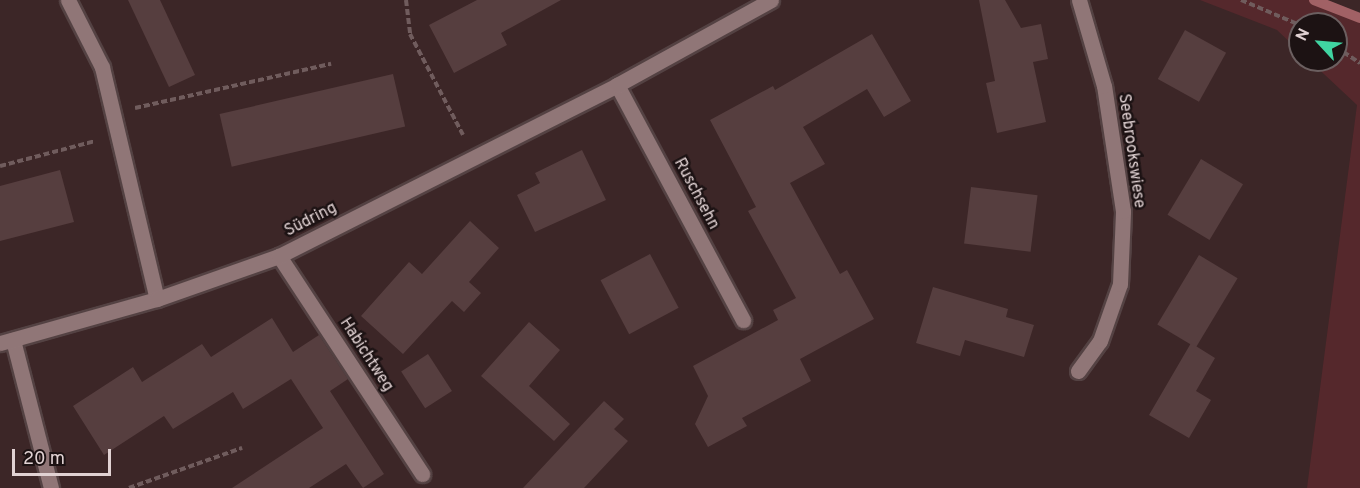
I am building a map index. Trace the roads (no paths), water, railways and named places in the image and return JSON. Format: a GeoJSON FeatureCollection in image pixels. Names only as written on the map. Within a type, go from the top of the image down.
{"type":"FeatureCollection","features":[{"type":"Feature","properties":{"kind":"street"},"geometry":{"type":"LineString","coordinates":[[68,0],[102,67],[156,299]]}},
{"type":"Feature","properties":{"kind":"street"},"geometry":{"type":"LineString","coordinates":[[617,85],[771,0]]}},
{"type":"Feature","properties":{"kind":"street","name":"Seebrookswiese"},"geometry":{"type":"LineString","coordinates":[[1078,371],[1100,341],[1120,284],[1123,211],[1104,86],[1079,0]]}},
{"type":"Feature","properties":{"kind":"street","name":"Südring"},"geometry":{"type":"LineString","coordinates":[[6,342],[156,299],[279,256],[617,85]]}},
{"type":"Feature","properties":{"kind":"street","name":"Ruschsehn"},"geometry":{"type":"LineString","coordinates":[[617,85],[743,320]]}},
{"type":"Feature","properties":{"kind":"street","name":"Habichtweg"},"geometry":{"type":"LineString","coordinates":[[279,256],[422,474]]}},
{"type":"Feature","properties":{"kind":"street"},"geometry":{"type":"LineString","coordinates":[[6,342],[51,488]]}},
{"type":"Feature","properties":{"kind":"waterway"},"geometry":{"type":"LineString","coordinates":[[1314,0],[1360,18]]}}]}
